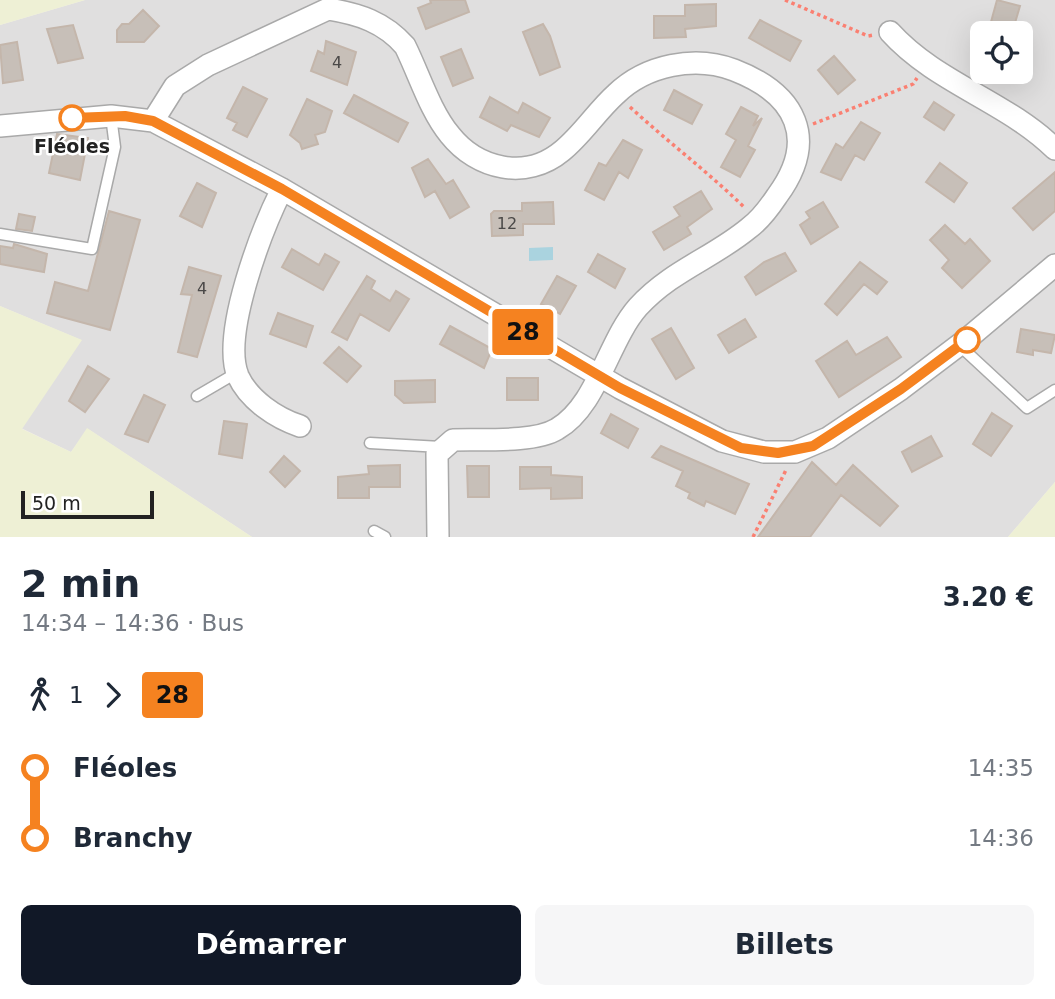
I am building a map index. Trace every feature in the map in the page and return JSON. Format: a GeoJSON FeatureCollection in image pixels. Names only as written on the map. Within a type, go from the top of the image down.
{"type":"FeatureCollection","features":[{"type":"Feature","properties":{"kind":"street"},"geometry":{"type":"LineString","coordinates":[[153,121],[175,86],[208,65],[328,9],[352,13],[377,22],[396,36],[405,46],[447,132],[482,163],[501,168],[523,168],[540,164],[561,152],[616,93],[642,75],[659,69],[699,62],[733,69],[773,90],[789,107],[799,130],[793,168],[784,187],[757,220],[654,290],[633,313],[577,410],[557,429],[542,436],[453,440],[441,447],[437,454],[438,537]]}},
{"type":"Feature","properties":{"kind":"street"},"geometry":{"type":"LineString","coordinates":[[890,32],[911,55],[1032,127],[1055,149]]}},
{"type":"Feature","properties":{"kind":"street"},"geometry":{"type":"LineString","coordinates":[[0,126],[111,116],[153,121],[282,189],[598,375],[722,441],[764,452],[795,452],[828,438],[901,389],[959,345],[1055,265]]}},
{"type":"Feature","properties":{"kind":"street"},"geometry":{"type":"LineString","coordinates":[[282,189],[261,230],[234,335],[237,372],[252,395],[268,411],[300,426]]}},
{"type":"Feature","properties":{"kind":"lane"},"geometry":{"type":"LineString","coordinates":[[0,234],[92,249],[115,147],[111,116]]}},
{"type":"Feature","properties":{"kind":"lane"},"geometry":{"type":"LineString","coordinates":[[959,345],[1027,408],[1055,390]]}},
{"type":"Feature","properties":{"kind":"lane"},"geometry":{"type":"LineString","coordinates":[[197,396],[237,372]]}},
{"type":"Feature","properties":{"kind":"lane"},"geometry":{"type":"LineString","coordinates":[[370,443],[441,447]]}},
{"type":"Feature","properties":{"kind":"lane"},"geometry":{"type":"LineString","coordinates":[[374,531],[385,537]]}},
{"type":"Feature","properties":{"kind":"path"},"geometry":{"type":"LineString","coordinates":[[785,0],[868,36],[890,32]]}},
{"type":"Feature","properties":{"kind":"path"},"geometry":{"type":"LineString","coordinates":[[799,130],[913,83],[926,65]]}},
{"type":"Feature","properties":{"kind":"path"},"geometry":{"type":"LineString","coordinates":[[616,93],[660,134],[705,169],[757,220]]}},
{"type":"Feature","properties":{"kind":"path"},"geometry":{"type":"LineString","coordinates":[[753,537],[795,452]]}},
{"type":"Feature","properties":{"kind":"shaded area"},"geometry":{"type":"Polygon","coordinates":[[[85,0],[1055,0],[1055,482],[1008,537],[252,537],[88,429],[71,452],[21,428],[81,340],[0,306],[0,25],[85,0]]]}},
{"type":"Feature","properties":{"kind":"green space"},"geometry":{"type":"Polygon","coordinates":[[[0,0],[85,0],[0,25],[0,0]]]}},
{"type":"Feature","properties":{"kind":"green space"},"geometry":{"type":"Polygon","coordinates":[[[0,306],[82,340],[22,429],[71,452],[87,428],[252,537],[0,537],[0,306]]]}},
{"type":"Feature","properties":{"kind":"green space"},"geometry":{"type":"Polygon","coordinates":[[[1055,482],[1055,537],[1008,537],[1055,482]]]}},
{"type":"Feature","properties":{"kind":"water"},"geometry":{"type":"Polygon","coordinates":[[[553,247],[553,260],[529,261],[529,248],[553,247]]]}},
{"type":"Feature","properties":{"kind":"building"},"geometry":{"type":"Polygon","coordinates":[[[430,0],[465,0],[469,12],[426,29],[418,8],[431,3],[430,0]]]}},
{"type":"Feature","properties":{"kind":"building"},"geometry":{"type":"Polygon","coordinates":[[[997,0],[1020,6],[1016,21],[991,21],[997,0]]]}},
{"type":"Feature","properties":{"kind":"building"},"geometry":{"type":"Polygon","coordinates":[[[716,4],[716,26],[685,29],[686,37],[654,38],[654,16],[685,16],[685,5],[716,4]]]}},
{"type":"Feature","properties":{"kind":"building"},"geometry":{"type":"Polygon","coordinates":[[[143,10],[159,26],[144,42],[117,42],[117,30],[122,24],[129,24],[143,10]]]}},
{"type":"Feature","properties":{"kind":"building"},"geometry":{"type":"Polygon","coordinates":[[[760,20],[801,41],[790,61],[749,38],[760,20]]]}},
{"type":"Feature","properties":{"kind":"building"},"geometry":{"type":"Polygon","coordinates":[[[543,24],[560,67],[540,75],[523,32],[543,24]]]}},
{"type":"Feature","properties":{"kind":"building"},"geometry":{"type":"Polygon","coordinates":[[[73,25],[83,58],[58,63],[47,29],[73,25]]]}},
{"type":"Feature","properties":{"kind":"building"},"geometry":{"type":"Polygon","coordinates":[[[326,41],[356,52],[347,85],[311,71],[318,51],[324,54],[326,41]]]}},
{"type":"Feature","properties":{"kind":"building"},"geometry":{"type":"Polygon","coordinates":[[[17,42],[23,80],[3,83],[0,45],[17,42]]]}},
{"type":"Feature","properties":{"kind":"building"},"geometry":{"type":"Polygon","coordinates":[[[461,49],[473,78],[453,86],[441,57],[461,49]]]}},
{"type":"Feature","properties":{"kind":"building"},"geometry":{"type":"Polygon","coordinates":[[[834,56],[855,80],[838,94],[818,70],[834,56]]]}},
{"type":"Feature","properties":{"kind":"building"},"geometry":{"type":"Polygon","coordinates":[[[243,87],[267,99],[247,137],[233,130],[237,123],[227,118],[243,87]]]}},
{"type":"Feature","properties":{"kind":"building"},"geometry":{"type":"Polygon","coordinates":[[[674,90],[702,105],[692,124],[664,110],[674,90]]]}},
{"type":"Feature","properties":{"kind":"building"},"geometry":{"type":"Polygon","coordinates":[[[354,95],[408,123],[398,142],[344,113],[354,95]]]}},
{"type":"Feature","properties":{"kind":"building"},"geometry":{"type":"Polygon","coordinates":[[[490,97],[518,113],[523,103],[550,118],[539,137],[511,125],[507,131],[480,117],[490,97]]]}},
{"type":"Feature","properties":{"kind":"building"},"geometry":{"type":"Polygon","coordinates":[[[307,99],[332,111],[325,132],[315,135],[318,144],[302,149],[300,143],[290,135],[307,99]]]}},
{"type":"Feature","properties":{"kind":"building"},"geometry":{"type":"Polygon","coordinates":[[[934,102],[954,115],[944,130],[924,117],[934,102]]]}},
{"type":"Feature","properties":{"kind":"building"},"geometry":{"type":"Polygon","coordinates":[[[741,107],[758,116],[753,126],[762,118],[748,146],[755,150],[740,177],[721,167],[736,140],[726,134],[741,107]]]}},
{"type":"Feature","properties":{"kind":"building"},"geometry":{"type":"Polygon","coordinates":[[[861,122],[880,133],[864,160],[855,155],[841,180],[821,172],[836,144],[843,148],[861,122]]]}},
{"type":"Feature","properties":{"kind":"building"},"geometry":{"type":"Polygon","coordinates":[[[57,134],[88,138],[80,180],[49,173],[57,134]]]}},
{"type":"Feature","properties":{"kind":"building"},"geometry":{"type":"Polygon","coordinates":[[[623,140],[642,150],[628,178],[619,172],[604,200],[585,190],[599,163],[606,166],[623,140]]]}},
{"type":"Feature","properties":{"kind":"building"},"geometry":{"type":"Polygon","coordinates":[[[428,159],[446,184],[453,180],[469,207],[450,218],[435,191],[425,197],[412,168],[428,159]]]}},
{"type":"Feature","properties":{"kind":"building"},"geometry":{"type":"Polygon","coordinates":[[[940,163],[967,183],[954,202],[926,182],[940,163]]]}},
{"type":"Feature","properties":{"kind":"building"},"geometry":{"type":"Polygon","coordinates":[[[1055,172],[1055,211],[1033,230],[1013,208],[1055,172]]]}},
{"type":"Feature","properties":{"kind":"building"},"geometry":{"type":"Polygon","coordinates":[[[197,183],[216,193],[202,227],[180,216],[197,183]]]}},
{"type":"Feature","properties":{"kind":"building"},"geometry":{"type":"Polygon","coordinates":[[[701,191],[712,209],[687,227],[691,234],[664,250],[653,232],[680,216],[674,207],[701,191]]]}},
{"type":"Feature","properties":{"kind":"building"},"geometry":{"type":"Polygon","coordinates":[[[553,202],[554,224],[523,224],[523,235],[492,236],[491,214],[494,211],[522,211],[522,203],[553,202]]]}},
{"type":"Feature","properties":{"kind":"building"},"geometry":{"type":"Polygon","coordinates":[[[823,202],[838,227],[811,244],[800,225],[810,218],[806,212],[823,202]]]}},
{"type":"Feature","properties":{"kind":"building"},"geometry":{"type":"Polygon","coordinates":[[[109,211],[140,220],[110,330],[47,313],[55,282],[88,291],[109,211]]]}},
{"type":"Feature","properties":{"kind":"building"},"geometry":{"type":"Polygon","coordinates":[[[19,214],[35,217],[32,231],[16,229],[19,214]]]}},
{"type":"Feature","properties":{"kind":"building"},"geometry":{"type":"Polygon","coordinates":[[[945,225],[965,244],[970,239],[990,261],[962,288],[942,268],[949,260],[930,240],[945,225]]]}},
{"type":"Feature","properties":{"kind":"building"},"geometry":{"type":"Polygon","coordinates":[[[14,244],[47,254],[44,272],[0,264],[0,246],[13,248],[14,244]]]}},
{"type":"Feature","properties":{"kind":"building"},"geometry":{"type":"Polygon","coordinates":[[[292,249],[319,265],[325,254],[339,262],[323,290],[282,267],[292,249]]]}},
{"type":"Feature","properties":{"kind":"building"},"geometry":{"type":"Polygon","coordinates":[[[785,253],[796,271],[756,295],[745,277],[764,262],[785,253]]]}},
{"type":"Feature","properties":{"kind":"building"},"geometry":{"type":"Polygon","coordinates":[[[598,254],[625,269],[615,288],[588,272],[598,254]]]}},
{"type":"Feature","properties":{"kind":"building"},"geometry":{"type":"Polygon","coordinates":[[[860,262],[887,282],[877,294],[864,284],[837,315],[825,304],[860,262]]]}},
{"type":"Feature","properties":{"kind":"building"},"geometry":{"type":"Polygon","coordinates":[[[189,267],[221,276],[197,357],[178,352],[192,295],[181,294],[189,267]]]}},
{"type":"Feature","properties":{"kind":"building"},"geometry":{"type":"Polygon","coordinates":[[[367,276],[375,281],[371,289],[390,301],[396,291],[409,299],[389,331],[360,314],[347,340],[332,332],[367,276]]]}},
{"type":"Feature","properties":{"kind":"building"},"geometry":{"type":"Polygon","coordinates":[[[557,276],[576,286],[560,314],[541,304],[557,276]]]}},
{"type":"Feature","properties":{"kind":"building"},"geometry":{"type":"Polygon","coordinates":[[[278,313],[313,326],[306,347],[270,334],[278,313]]]}},
{"type":"Feature","properties":{"kind":"building"},"geometry":{"type":"Polygon","coordinates":[[[745,319],[756,337],[729,353],[718,335],[745,319]]]}},
{"type":"Feature","properties":{"kind":"building"},"geometry":{"type":"Polygon","coordinates":[[[450,326],[492,349],[484,368],[440,344],[450,326]]]}},
{"type":"Feature","properties":{"kind":"building"},"geometry":{"type":"Polygon","coordinates":[[[671,328],[694,368],[676,379],[652,339],[671,328]]]}},
{"type":"Feature","properties":{"kind":"building"},"geometry":{"type":"Polygon","coordinates":[[[1021,329],[1055,335],[1051,353],[1033,350],[1033,355],[1017,352],[1021,329]]]}},
{"type":"Feature","properties":{"kind":"building"},"geometry":{"type":"Polygon","coordinates":[[[887,337],[901,357],[839,397],[816,361],[847,341],[856,355],[887,337]]]}},
{"type":"Feature","properties":{"kind":"building"},"geometry":{"type":"Polygon","coordinates":[[[339,347],[361,366],[347,382],[324,363],[339,347]]]}},
{"type":"Feature","properties":{"kind":"building"},"geometry":{"type":"Polygon","coordinates":[[[88,366],[109,379],[85,412],[69,401],[88,366]]]}},
{"type":"Feature","properties":{"kind":"building"},"geometry":{"type":"Polygon","coordinates":[[[507,378],[538,378],[538,400],[507,400],[507,378]]]}},
{"type":"Feature","properties":{"kind":"building"},"geometry":{"type":"Polygon","coordinates":[[[435,380],[435,402],[404,403],[395,395],[395,381],[435,380]]]}},
{"type":"Feature","properties":{"kind":"building"},"geometry":{"type":"Polygon","coordinates":[[[144,395],[165,405],[148,442],[125,434],[144,395]]]}},
{"type":"Feature","properties":{"kind":"building"},"geometry":{"type":"Polygon","coordinates":[[[992,413],[1012,426],[991,456],[973,444],[992,413]]]}},
{"type":"Feature","properties":{"kind":"building"},"geometry":{"type":"Polygon","coordinates":[[[611,414],[638,429],[628,448],[601,433],[611,414]]]}},
{"type":"Feature","properties":{"kind":"building"},"geometry":{"type":"Polygon","coordinates":[[[224,421],[247,424],[242,458],[219,454],[224,421]]]}},
{"type":"Feature","properties":{"kind":"building"},"geometry":{"type":"Polygon","coordinates":[[[931,436],[942,456],[912,472],[902,452],[931,436]]]}},
{"type":"Feature","properties":{"kind":"building"},"geometry":{"type":"Polygon","coordinates":[[[661,446],[749,484],[735,514],[706,501],[704,506],[688,498],[690,493],[676,486],[683,471],[652,457],[661,446]]]}},
{"type":"Feature","properties":{"kind":"building"},"geometry":{"type":"Polygon","coordinates":[[[284,456],[300,471],[285,487],[270,472],[284,456]]]}},
{"type":"Feature","properties":{"kind":"building"},"geometry":{"type":"Polygon","coordinates":[[[812,462],[836,485],[853,465],[898,506],[880,526],[841,495],[810,537],[758,537],[812,462]]]}},
{"type":"Feature","properties":{"kind":"building"},"geometry":{"type":"Polygon","coordinates":[[[400,465],[400,487],[369,487],[369,498],[338,498],[338,477],[369,474],[368,466],[400,465]]]}},
{"type":"Feature","properties":{"kind":"building"},"geometry":{"type":"Polygon","coordinates":[[[467,466],[489,466],[489,497],[468,497],[467,466]]]}},
{"type":"Feature","properties":{"kind":"building"},"geometry":{"type":"Polygon","coordinates":[[[520,467],[551,467],[551,475],[582,477],[582,498],[551,499],[551,488],[520,489],[520,467]]]}},
{"type":"Feature","properties":{"kind":"bus line","name":"28"},"geometry":{"type":"LineString","coordinates":[[72,118],[125,116],[153,121],[282,189],[620,388],[722,441],[741,448],[778,453],[795,452],[813,446],[901,389],[967,340]]}},
{"type":"Feature","properties":{"kind":"place","name":"Fléoles"},"geometry":{"type":"Point","coordinates":[72,118]}}]}
